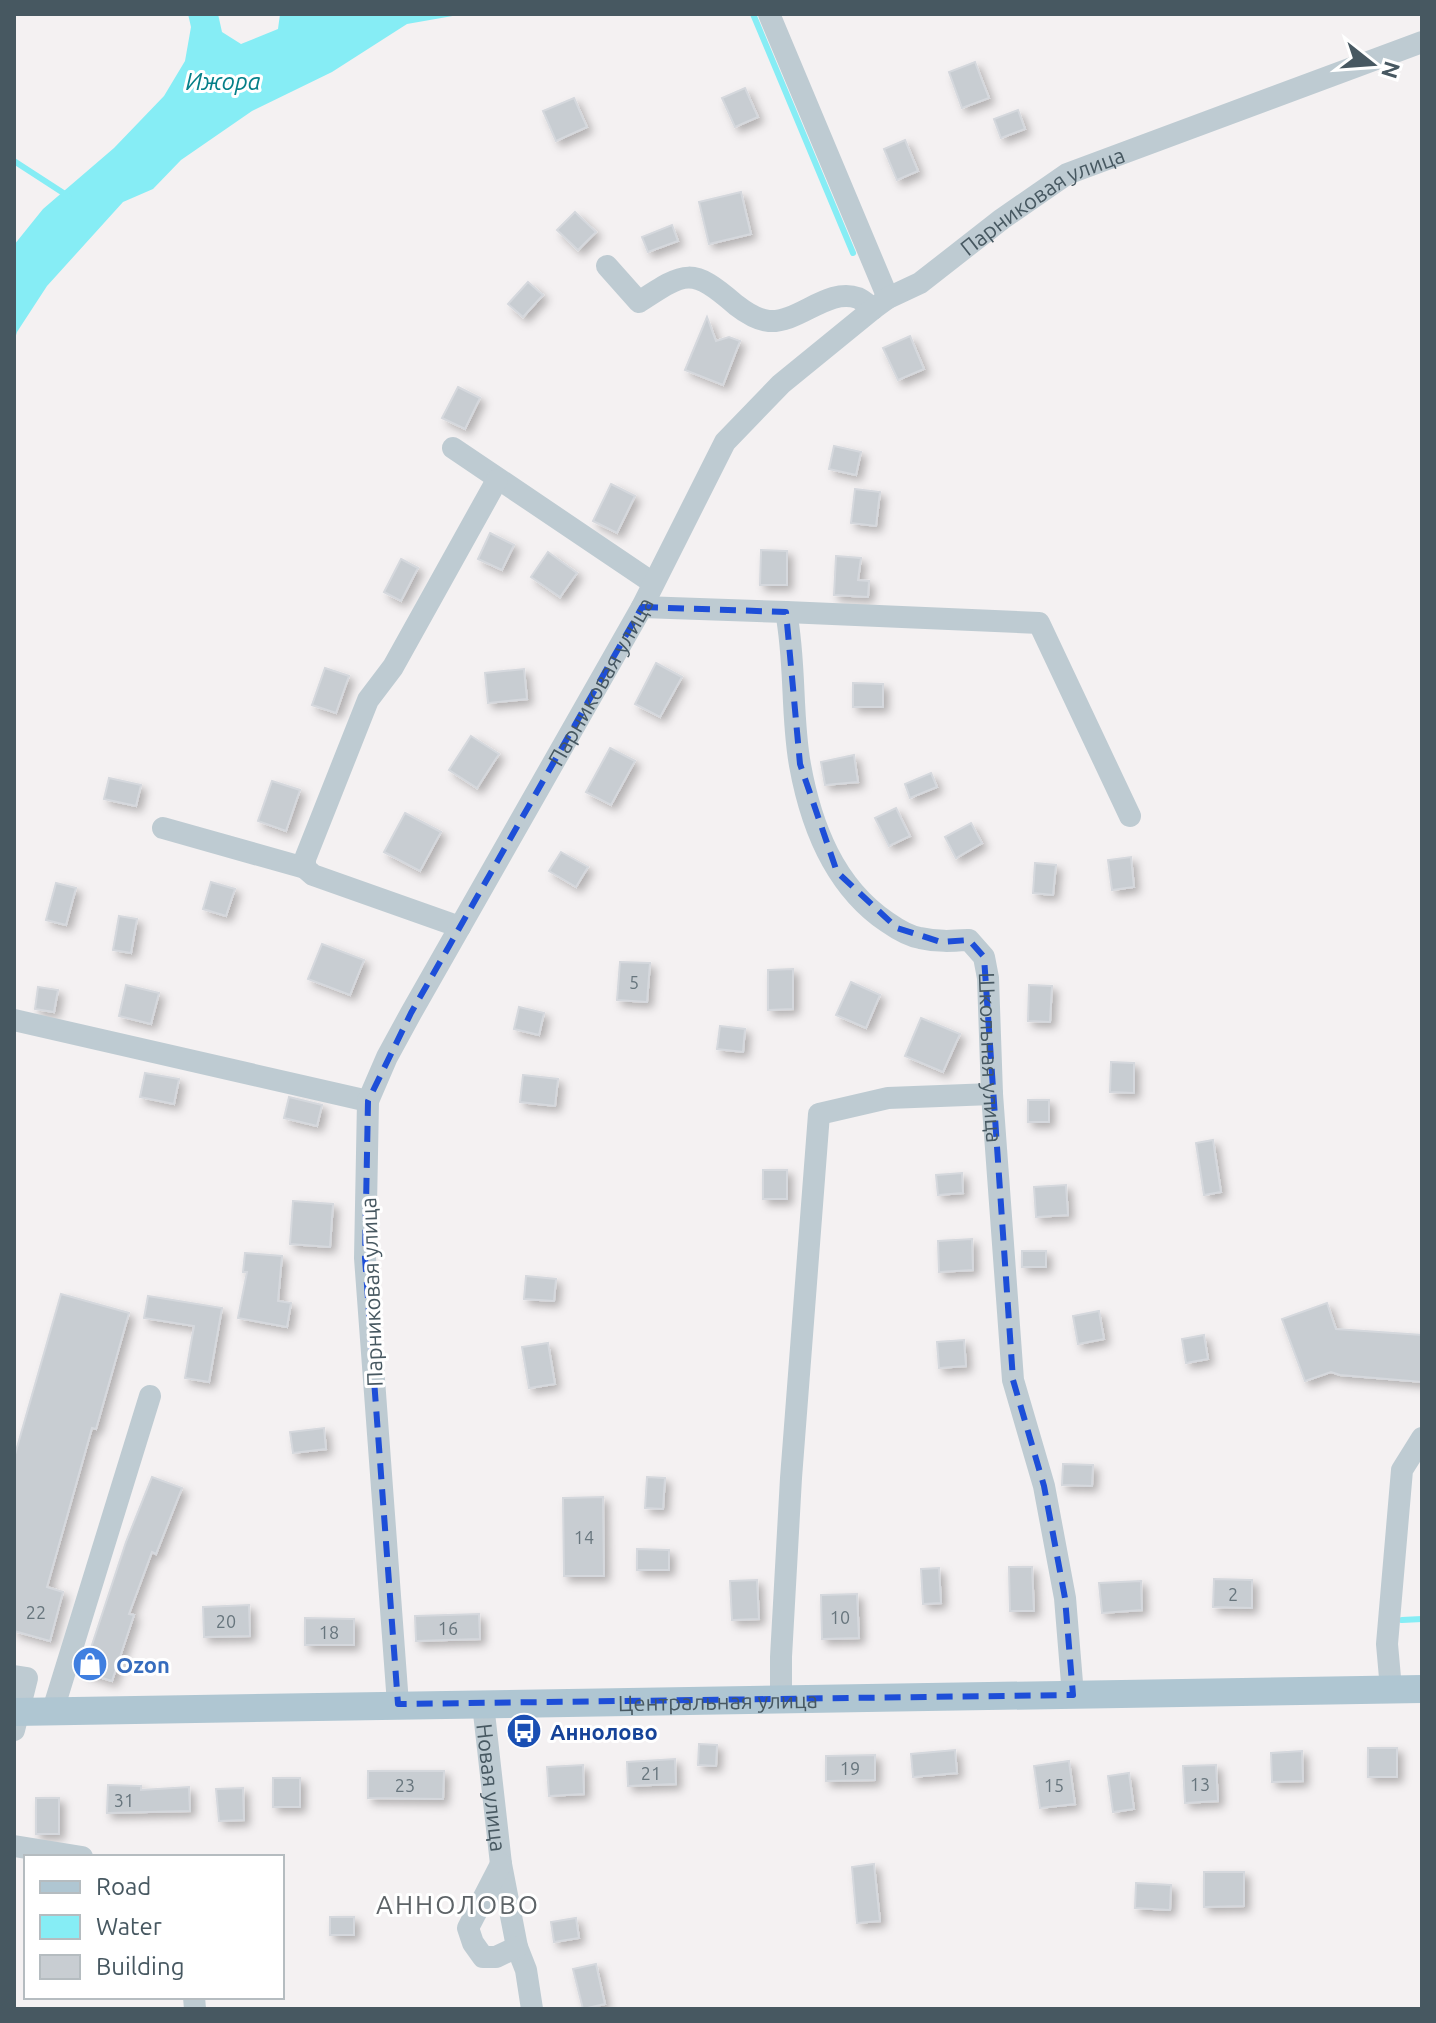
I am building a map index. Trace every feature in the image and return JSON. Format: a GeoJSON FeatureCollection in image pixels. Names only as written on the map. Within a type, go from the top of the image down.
{"type":"FeatureCollection","features":[{"type":"Feature","properties":{"kind":"main road","name":"Центральная улица"},"geometry":{"type":"LineString","coordinates":[[16,1718],[53,1710],[1422,1689]]}},
{"type":"Feature","properties":{"kind":"street"},"geometry":{"type":"LineString","coordinates":[[769,14],[881,304]]}},
{"type":"Feature","properties":{"kind":"street","name":"Парниковая улица"},"geometry":{"type":"LineString","coordinates":[[398,1704],[365,1258],[368,1101],[387,1057],[642,607],[725,442],[781,384],[881,304],[920,283],[1002,219],[1067,174],[1422,42]]}},
{"type":"Feature","properties":{"kind":"street"},"geometry":{"type":"LineString","coordinates":[[607,266],[639,302],[662,287],[699,278],[711,283],[742,310],[756,318],[771,321],[841,296],[881,304]]}},
{"type":"Feature","properties":{"kind":"street"},"geometry":{"type":"LineString","coordinates":[[453,448],[653,583]]}},
{"type":"Feature","properties":{"kind":"street"},"geometry":{"type":"LineString","coordinates":[[305,868],[305,859],[368,700],[393,667],[497,480]]}},
{"type":"Feature","properties":{"kind":"street"},"geometry":{"type":"LineString","coordinates":[[642,607],[1039,623],[1130,816]]}},
{"type":"Feature","properties":{"kind":"street","name":"Школьная улица"},"geometry":{"type":"LineString","coordinates":[[786,612],[791,639],[800,764],[823,844],[837,872],[856,896],[878,916],[917,938],[941,942],[969,940],[984,957],[988,978],[992,1094],[1013,1380],[1044,1486],[1065,1598],[1073,1695]]}},
{"type":"Feature","properties":{"kind":"street"},"geometry":{"type":"LineString","coordinates":[[163,828],[305,868],[313,875],[460,927]]}},
{"type":"Feature","properties":{"kind":"street"},"geometry":{"type":"LineString","coordinates":[[14,1020],[368,1101]]}},
{"type":"Feature","properties":{"kind":"street"},"geometry":{"type":"LineString","coordinates":[[781,1699],[790,1493],[819,1114],[888,1098],[992,1094]]}},
{"type":"Feature","properties":{"kind":"street"},"geometry":{"type":"LineString","coordinates":[[53,1710],[150,1396]]}},
{"type":"Feature","properties":{"kind":"street"},"geometry":{"type":"LineString","coordinates":[[1391,1689],[1387,1644],[1402,1470],[1422,1438]]}},
{"type":"Feature","properties":{"kind":"street"},"geometry":{"type":"LineString","coordinates":[[14,1676],[27,1678],[16,1718]]}},
{"type":"Feature","properties":{"kind":"street","name":"Новая улица"},"geometry":{"type":"LineString","coordinates":[[483,1704],[501,1864],[532,2009]]}},
{"type":"Feature","properties":{"kind":"street"},"geometry":{"type":"LineString","coordinates":[[14,1846],[70,1855]]}},
{"type":"Feature","properties":{"kind":"street"},"geometry":{"type":"LineString","coordinates":[[501,1864],[468,1928],[473,1943],[483,1957],[496,1957],[517,1947]]}},
{"type":"Feature","properties":{"kind":"highlighted area"},"geometry":{"type":"Polygon","coordinates":[[[642,607],[786,612],[800,764],[837,872],[897,928],[941,942],[969,940],[984,957],[1013,1380],[1044,1486],[1065,1598],[1073,1695],[398,1704],[365,1258],[368,1101],[411,1013],[642,607]]]}},
{"type":"Feature","properties":{"kind":"water","name":"Ижора"},"geometry":{"type":"Polygon","coordinates":[[[188,14],[218,14],[222,32],[241,44],[278,29],[280,14],[464,14],[407,24],[332,72],[252,111],[181,160],[153,189],[123,202],[47,286],[17,332],[14,342],[14,245],[43,209],[114,148],[164,96],[185,61],[191,27],[188,14]]]}},
{"type":"Feature","properties":{"kind":"building"},"geometry":{"type":"Polygon","coordinates":[[[975,62],[989,98],[962,108],[949,72],[975,62]]]}},
{"type":"Feature","properties":{"kind":"building"},"geometry":{"type":"Polygon","coordinates":[[[745,88],[758,117],[735,127],[722,98],[745,88]]]}},
{"type":"Feature","properties":{"kind":"building"},"geometry":{"type":"Polygon","coordinates":[[[574,98],[587,127],[556,141],[543,111],[574,98]]]}},
{"type":"Feature","properties":{"kind":"building"},"geometry":{"type":"Polygon","coordinates":[[[1018,110],[1025,129],[1001,138],[994,119],[1018,110]]]}},
{"type":"Feature","properties":{"kind":"building"},"geometry":{"type":"Polygon","coordinates":[[[905,140],[918,171],[897,180],[884,149],[905,140]]]}},
{"type":"Feature","properties":{"kind":"building"},"geometry":{"type":"Polygon","coordinates":[[[741,192],[751,234],[709,244],[699,202],[741,192]]]}},
{"type":"Feature","properties":{"kind":"building"},"geometry":{"type":"Polygon","coordinates":[[[575,212],[596,232],[578,250],[557,230],[575,212]]]}},
{"type":"Feature","properties":{"kind":"building"},"geometry":{"type":"Polygon","coordinates":[[[672,225],[678,241],[648,252],[642,237],[672,225]]]}},
{"type":"Feature","properties":{"kind":"building"},"geometry":{"type":"Polygon","coordinates":[[[528,282],[543,295],[523,317],[508,304],[528,282]]]}},
{"type":"Feature","properties":{"kind":"building"},"geometry":{"type":"Polygon","coordinates":[[[707,317],[716,341],[729,337],[740,341],[723,385],[685,370],[707,317]]]}},
{"type":"Feature","properties":{"kind":"building"},"geometry":{"type":"Polygon","coordinates":[[[910,336],[924,369],[898,380],[883,348],[910,336]]]}},
{"type":"Feature","properties":{"kind":"building"},"geometry":{"type":"Polygon","coordinates":[[[458,387],[480,398],[465,429],[442,418],[458,387]]]}},
{"type":"Feature","properties":{"kind":"building"},"geometry":{"type":"Polygon","coordinates":[[[834,446],[861,452],[856,475],[829,469],[834,446]]]}},
{"type":"Feature","properties":{"kind":"building"},"geometry":{"type":"Polygon","coordinates":[[[611,484],[635,496],[617,533],[593,521],[611,484]]]}},
{"type":"Feature","properties":{"kind":"building"},"geometry":{"type":"Polygon","coordinates":[[[855,489],[880,492],[876,526],[851,523],[855,489]]]}},
{"type":"Feature","properties":{"kind":"building"},"geometry":{"type":"Polygon","coordinates":[[[490,533],[514,545],[502,570],[478,559],[490,533]]]}},
{"type":"Feature","properties":{"kind":"building"},"geometry":{"type":"Polygon","coordinates":[[[761,550],[787,551],[787,585],[760,585],[761,550]]]}},
{"type":"Feature","properties":{"kind":"building"},"geometry":{"type":"Polygon","coordinates":[[[548,552],[577,573],[560,597],[531,577],[548,552]]]}},
{"type":"Feature","properties":{"kind":"building"},"geometry":{"type":"Polygon","coordinates":[[[836,556],[861,558],[858,580],[869,581],[868,597],[834,595],[836,556]]]}},
{"type":"Feature","properties":{"kind":"building"},"geometry":{"type":"Polygon","coordinates":[[[401,559],[418,568],[401,601],[384,592],[401,559]]]}},
{"type":"Feature","properties":{"kind":"building"},"geometry":{"type":"Polygon","coordinates":[[[656,663],[682,677],[660,717],[635,704],[656,663]]]}},
{"type":"Feature","properties":{"kind":"building"},"geometry":{"type":"Polygon","coordinates":[[[325,668],[349,676],[336,713],[312,705],[325,668]]]}},
{"type":"Feature","properties":{"kind":"building"},"geometry":{"type":"Polygon","coordinates":[[[524,669],[527,699],[488,703],[485,673],[524,669]]]}},
{"type":"Feature","properties":{"kind":"building"},"geometry":{"type":"Polygon","coordinates":[[[853,683],[883,684],[883,707],[853,707],[853,683]]]}},
{"type":"Feature","properties":{"kind":"building"},"geometry":{"type":"Polygon","coordinates":[[[471,736],[499,754],[477,788],[449,770],[471,736]]]}},
{"type":"Feature","properties":{"kind":"building"},"geometry":{"type":"Polygon","coordinates":[[[610,748],[635,761],[611,805],[586,792],[610,748]]]}},
{"type":"Feature","properties":{"kind":"building"},"geometry":{"type":"Polygon","coordinates":[[[854,755],[858,782],[825,785],[821,762],[854,755]]]}},
{"type":"Feature","properties":{"kind":"building"},"geometry":{"type":"Polygon","coordinates":[[[931,773],[937,787],[910,798],[905,784],[931,773]]]}},
{"type":"Feature","properties":{"kind":"building"},"geometry":{"type":"Polygon","coordinates":[[[109,778],[141,785],[136,806],[104,799],[109,778]]]}},
{"type":"Feature","properties":{"kind":"building"},"geometry":{"type":"Polygon","coordinates":[[[272,781],[300,790],[286,831],[258,821],[272,781]]]}},
{"type":"Feature","properties":{"kind":"building"},"geometry":{"type":"Polygon","coordinates":[[[896,808],[910,836],[889,846],[875,818],[896,808]]]}},
{"type":"Feature","properties":{"kind":"building"},"geometry":{"type":"Polygon","coordinates":[[[405,813],[441,832],[420,871],[384,852],[405,813]]]}},
{"type":"Feature","properties":{"kind":"building"},"geometry":{"type":"Polygon","coordinates":[[[971,823],[982,843],[956,858],[945,837],[971,823]]]}},
{"type":"Feature","properties":{"kind":"building"},"geometry":{"type":"Polygon","coordinates":[[[561,852],[588,867],[576,887],[549,871],[561,852]]]}},
{"type":"Feature","properties":{"kind":"building"},"geometry":{"type":"Polygon","coordinates":[[[1131,857],[1134,887],[1112,890],[1108,860],[1131,857]]]}},
{"type":"Feature","properties":{"kind":"building"},"geometry":{"type":"Polygon","coordinates":[[[1035,863],[1056,865],[1053,895],[1033,893],[1035,863]]]}},
{"type":"Feature","properties":{"kind":"building"},"geometry":{"type":"Polygon","coordinates":[[[211,882],[235,889],[226,916],[203,909],[211,882]]]}},
{"type":"Feature","properties":{"kind":"building"},"geometry":{"type":"Polygon","coordinates":[[[56,883],[76,888],[66,925],[46,920],[56,883]]]}},
{"type":"Feature","properties":{"kind":"building"},"geometry":{"type":"Polygon","coordinates":[[[119,916],[137,919],[131,953],[113,950],[119,916]]]}},
{"type":"Feature","properties":{"kind":"building"},"geometry":{"type":"Polygon","coordinates":[[[322,944],[364,960],[350,995],[308,979],[322,944]]]}},
{"type":"Feature","properties":{"kind":"building"},"geometry":{"type":"Polygon","coordinates":[[[620,962],[650,963],[647,1002],[617,1000],[620,962]]]}},
{"type":"Feature","properties":{"kind":"building"},"geometry":{"type":"Polygon","coordinates":[[[793,969],[793,1009],[768,1010],[768,970],[793,969]]]}},
{"type":"Feature","properties":{"kind":"building"},"geometry":{"type":"Polygon","coordinates":[[[851,982],[880,995],[866,1028],[836,1015],[851,982]]]}},
{"type":"Feature","properties":{"kind":"building"},"geometry":{"type":"Polygon","coordinates":[[[126,985],[159,993],[151,1024],[119,1016],[126,985]]]}},
{"type":"Feature","properties":{"kind":"building"},"geometry":{"type":"Polygon","coordinates":[[[1029,985],[1052,986],[1050,1022],[1028,1021],[1029,985]]]}},
{"type":"Feature","properties":{"kind":"building"},"geometry":{"type":"Polygon","coordinates":[[[38,987],[58,990],[54,1012],[35,1009],[38,987]]]}},
{"type":"Feature","properties":{"kind":"building"},"geometry":{"type":"Polygon","coordinates":[[[519,1007],[544,1013],[539,1035],[514,1029],[519,1007]]]}},
{"type":"Feature","properties":{"kind":"building"},"geometry":{"type":"Polygon","coordinates":[[[921,1018],[960,1034],[943,1072],[905,1056],[921,1018]]]}},
{"type":"Feature","properties":{"kind":"building"},"geometry":{"type":"Polygon","coordinates":[[[720,1026],[745,1029],[743,1052],[717,1049],[720,1026]]]}},
{"type":"Feature","properties":{"kind":"building"},"geometry":{"type":"Polygon","coordinates":[[[1111,1062],[1134,1063],[1134,1093],[1110,1092],[1111,1062]]]}},
{"type":"Feature","properties":{"kind":"building"},"geometry":{"type":"Polygon","coordinates":[[[145,1073],[179,1079],[174,1104],[140,1097],[145,1073]]]}},
{"type":"Feature","properties":{"kind":"building"},"geometry":{"type":"Polygon","coordinates":[[[523,1075],[558,1079],[555,1106],[520,1102],[523,1075]]]}},
{"type":"Feature","properties":{"kind":"building"},"geometry":{"type":"Polygon","coordinates":[[[289,1097],[322,1105],[317,1126],[284,1118],[289,1097]]]}},
{"type":"Feature","properties":{"kind":"building"},"geometry":{"type":"Polygon","coordinates":[[[1028,1100],[1049,1100],[1049,1122],[1028,1122],[1028,1100]]]}},
{"type":"Feature","properties":{"kind":"building"},"geometry":{"type":"Polygon","coordinates":[[[1213,1140],[1221,1192],[1204,1195],[1196,1143],[1213,1140]]]}},
{"type":"Feature","properties":{"kind":"building"},"geometry":{"type":"Polygon","coordinates":[[[763,1170],[787,1170],[787,1199],[763,1199],[763,1170]]]}},
{"type":"Feature","properties":{"kind":"building"},"geometry":{"type":"Polygon","coordinates":[[[962,1173],[963,1193],[938,1195],[936,1175],[962,1173]]]}},
{"type":"Feature","properties":{"kind":"building"},"geometry":{"type":"Polygon","coordinates":[[[1066,1185],[1068,1215],[1036,1217],[1034,1187],[1066,1185]]]}},
{"type":"Feature","properties":{"kind":"building"},"geometry":{"type":"Polygon","coordinates":[[[293,1201],[333,1204],[330,1247],[290,1244],[293,1201]]]}},
{"type":"Feature","properties":{"kind":"building"},"geometry":{"type":"Polygon","coordinates":[[[972,1239],[973,1270],[939,1272],[938,1241],[972,1239]]]}},
{"type":"Feature","properties":{"kind":"building"},"geometry":{"type":"Polygon","coordinates":[[[1022,1251],[1046,1251],[1046,1267],[1022,1267],[1022,1251]]]}},
{"type":"Feature","properties":{"kind":"building"},"geometry":{"type":"Polygon","coordinates":[[[245,1253],[282,1256],[278,1301],[291,1303],[287,1327],[238,1318],[247,1272],[243,1272],[245,1253]]]}},
{"type":"Feature","properties":{"kind":"building"},"geometry":{"type":"Polygon","coordinates":[[[526,1276],[556,1279],[554,1301],[524,1299],[526,1276]]]}},
{"type":"Feature","properties":{"kind":"building"},"geometry":{"type":"Polygon","coordinates":[[[61,1294],[129,1313],[96,1429],[92,1428],[47,1587],[63,1592],[50,1641],[14,1631],[14,1458],[61,1294]]]}},
{"type":"Feature","properties":{"kind":"building"},"geometry":{"type":"Polygon","coordinates":[[[148,1296],[222,1308],[209,1382],[185,1378],[194,1326],[144,1318],[148,1296]]]}},
{"type":"Feature","properties":{"kind":"building"},"geometry":{"type":"Polygon","coordinates":[[[1327,1303],[1336,1329],[1422,1335],[1422,1382],[1331,1372],[1305,1381],[1282,1319],[1327,1303]]]}},
{"type":"Feature","properties":{"kind":"building"},"geometry":{"type":"Polygon","coordinates":[[[1099,1311],[1104,1339],[1078,1344],[1073,1316],[1099,1311]]]}},
{"type":"Feature","properties":{"kind":"building"},"geometry":{"type":"Polygon","coordinates":[[[1204,1335],[1208,1359],[1186,1363],[1182,1339],[1204,1335]]]}},
{"type":"Feature","properties":{"kind":"building"},"geometry":{"type":"Polygon","coordinates":[[[964,1340],[966,1366],[939,1368],[937,1342],[964,1340]]]}},
{"type":"Feature","properties":{"kind":"building"},"geometry":{"type":"Polygon","coordinates":[[[548,1343],[555,1384],[529,1388],[522,1347],[548,1343]]]}},
{"type":"Feature","properties":{"kind":"building"},"geometry":{"type":"Polygon","coordinates":[[[324,1428],[326,1449],[293,1453],[290,1432],[324,1428]]]}},
{"type":"Feature","properties":{"kind":"building"},"geometry":{"type":"Polygon","coordinates":[[[1063,1464],[1093,1465],[1092,1486],[1062,1485],[1063,1464]]]}},
{"type":"Feature","properties":{"kind":"building"},"geometry":{"type":"Polygon","coordinates":[[[152,1477],[182,1488],[156,1554],[152,1552],[129,1614],[134,1615],[112,1681],[83,1672],[126,1542],[152,1477]]]}},
{"type":"Feature","properties":{"kind":"building"},"geometry":{"type":"Polygon","coordinates":[[[647,1477],[665,1478],[663,1509],[645,1508],[647,1477]]]}},
{"type":"Feature","properties":{"kind":"building"},"geometry":{"type":"Polygon","coordinates":[[[603,1497],[604,1576],[564,1576],[563,1498],[603,1497]]]}},
{"type":"Feature","properties":{"kind":"building"},"geometry":{"type":"Polygon","coordinates":[[[637,1549],[669,1550],[669,1570],[637,1570],[637,1549]]]}},
{"type":"Feature","properties":{"kind":"building"},"geometry":{"type":"Polygon","coordinates":[[[1009,1567],[1032,1567],[1034,1611],[1010,1611],[1009,1567]]]}},
{"type":"Feature","properties":{"kind":"building"},"geometry":{"type":"Polygon","coordinates":[[[939,1568],[941,1603],[923,1604],[921,1569],[939,1568]]]}},
{"type":"Feature","properties":{"kind":"building"},"geometry":{"type":"Polygon","coordinates":[[[1214,1579],[1252,1580],[1252,1608],[1213,1607],[1214,1579]]]}},
{"type":"Feature","properties":{"kind":"building"},"geometry":{"type":"Polygon","coordinates":[[[757,1580],[759,1619],[732,1620],[730,1581],[757,1580]]]}},
{"type":"Feature","properties":{"kind":"building"},"geometry":{"type":"Polygon","coordinates":[[[1141,1581],[1142,1610],[1102,1613],[1099,1583],[1141,1581]]]}},
{"type":"Feature","properties":{"kind":"building"},"geometry":{"type":"Polygon","coordinates":[[[857,1594],[859,1638],[822,1639],[821,1595],[857,1594]]]}},
{"type":"Feature","properties":{"kind":"building"},"geometry":{"type":"Polygon","coordinates":[[[249,1605],[250,1636],[204,1637],[203,1607],[249,1605]]]}},
{"type":"Feature","properties":{"kind":"building"},"geometry":{"type":"Polygon","coordinates":[[[479,1614],[480,1639],[416,1641],[415,1616],[479,1614]]]}},
{"type":"Feature","properties":{"kind":"building"},"geometry":{"type":"Polygon","coordinates":[[[305,1618],[354,1619],[354,1645],[305,1645],[305,1618]]]}},
{"type":"Feature","properties":{"kind":"building"},"geometry":{"type":"Polygon","coordinates":[[[699,1744],[717,1745],[716,1766],[698,1765],[699,1744]]]}},
{"type":"Feature","properties":{"kind":"building"},"geometry":{"type":"Polygon","coordinates":[[[1368,1748],[1397,1748],[1397,1777],[1368,1777],[1368,1748]]]}},
{"type":"Feature","properties":{"kind":"building"},"geometry":{"type":"Polygon","coordinates":[[[955,1750],[957,1773],[913,1777],[911,1754],[955,1750]]]}},
{"type":"Feature","properties":{"kind":"building"},"geometry":{"type":"Polygon","coordinates":[[[1302,1751],[1303,1781],[1272,1782],[1271,1753],[1302,1751]]]}},
{"type":"Feature","properties":{"kind":"building"},"geometry":{"type":"Polygon","coordinates":[[[875,1755],[875,1780],[826,1781],[826,1756],[875,1755]]]}},
{"type":"Feature","properties":{"kind":"building"},"geometry":{"type":"Polygon","coordinates":[[[675,1759],[676,1784],[628,1786],[627,1762],[675,1759]]]}},
{"type":"Feature","properties":{"kind":"building"},"geometry":{"type":"Polygon","coordinates":[[[1069,1761],[1075,1804],[1040,1808],[1034,1766],[1069,1761]]]}},
{"type":"Feature","properties":{"kind":"building"},"geometry":{"type":"Polygon","coordinates":[[[583,1765],[584,1794],[549,1796],[547,1767],[583,1765]]]}},
{"type":"Feature","properties":{"kind":"building"},"geometry":{"type":"Polygon","coordinates":[[[1216,1765],[1218,1801],[1185,1803],[1183,1766],[1216,1765]]]}},
{"type":"Feature","properties":{"kind":"building"},"geometry":{"type":"Polygon","coordinates":[[[368,1771],[444,1771],[443,1799],[368,1798],[368,1771]]]}},
{"type":"Feature","properties":{"kind":"building"},"geometry":{"type":"Polygon","coordinates":[[[1129,1773],[1134,1809],[1113,1812],[1108,1776],[1129,1773]]]}},
{"type":"Feature","properties":{"kind":"building"},"geometry":{"type":"Polygon","coordinates":[[[273,1778],[300,1778],[300,1807],[273,1807],[273,1778]]]}},
{"type":"Feature","properties":{"kind":"building"},"geometry":{"type":"Polygon","coordinates":[[[108,1785],[141,1786],[141,1790],[189,1787],[190,1811],[107,1813],[108,1785]]]}},
{"type":"Feature","properties":{"kind":"building"},"geometry":{"type":"Polygon","coordinates":[[[243,1788],[244,1820],[219,1821],[216,1789],[243,1788]]]}},
{"type":"Feature","properties":{"kind":"building"},"geometry":{"type":"Polygon","coordinates":[[[36,1798],[59,1798],[59,1834],[36,1834],[36,1798]]]}},
{"type":"Feature","properties":{"kind":"building"},"geometry":{"type":"Polygon","coordinates":[[[874,1864],[880,1921],[857,1923],[852,1867],[874,1864]]]}},
{"type":"Feature","properties":{"kind":"building"},"geometry":{"type":"Polygon","coordinates":[[[1204,1872],[1244,1872],[1244,1906],[1204,1907],[1204,1872]]]}},
{"type":"Feature","properties":{"kind":"building"},"geometry":{"type":"Polygon","coordinates":[[[1136,1883],[1171,1885],[1170,1910],[1135,1908],[1136,1883]]]}},
{"type":"Feature","properties":{"kind":"building"},"geometry":{"type":"Polygon","coordinates":[[[330,1917],[354,1917],[354,1935],[330,1935],[330,1917]]]}},
{"type":"Feature","properties":{"kind":"building"},"geometry":{"type":"Polygon","coordinates":[[[576,1918],[579,1938],[554,1942],[551,1922],[576,1918]]]}},
{"type":"Feature","properties":{"kind":"building"},"geometry":{"type":"Polygon","coordinates":[[[596,1964],[605,2004],[583,2009],[573,1969],[596,1964]]]}},
{"type":"Feature","properties":{"kind":"waterway"},"geometry":{"type":"LineString","coordinates":[[753,14],[853,253]]}},
{"type":"Feature","properties":{"kind":"waterway"},"geometry":{"type":"LineString","coordinates":[[14,161],[68,196]]}},
{"type":"Feature","properties":{"kind":"waterway"},"geometry":{"type":"LineString","coordinates":[[1402,1620],[1422,1619]]}},
{"type":"Feature","properties":{"kind":"place","name":"Ozon"},"geometry":{"type":"Point","coordinates":[90,1664]}},
{"type":"Feature","properties":{"kind":"place","name":"Аннолово"},"geometry":{"type":"Point","coordinates":[524,1731]}},
{"type":"Feature","properties":{"kind":"district","name":"АННОЛОВО"},"geometry":{"type":"Point","coordinates":[458,1904]}}]}
